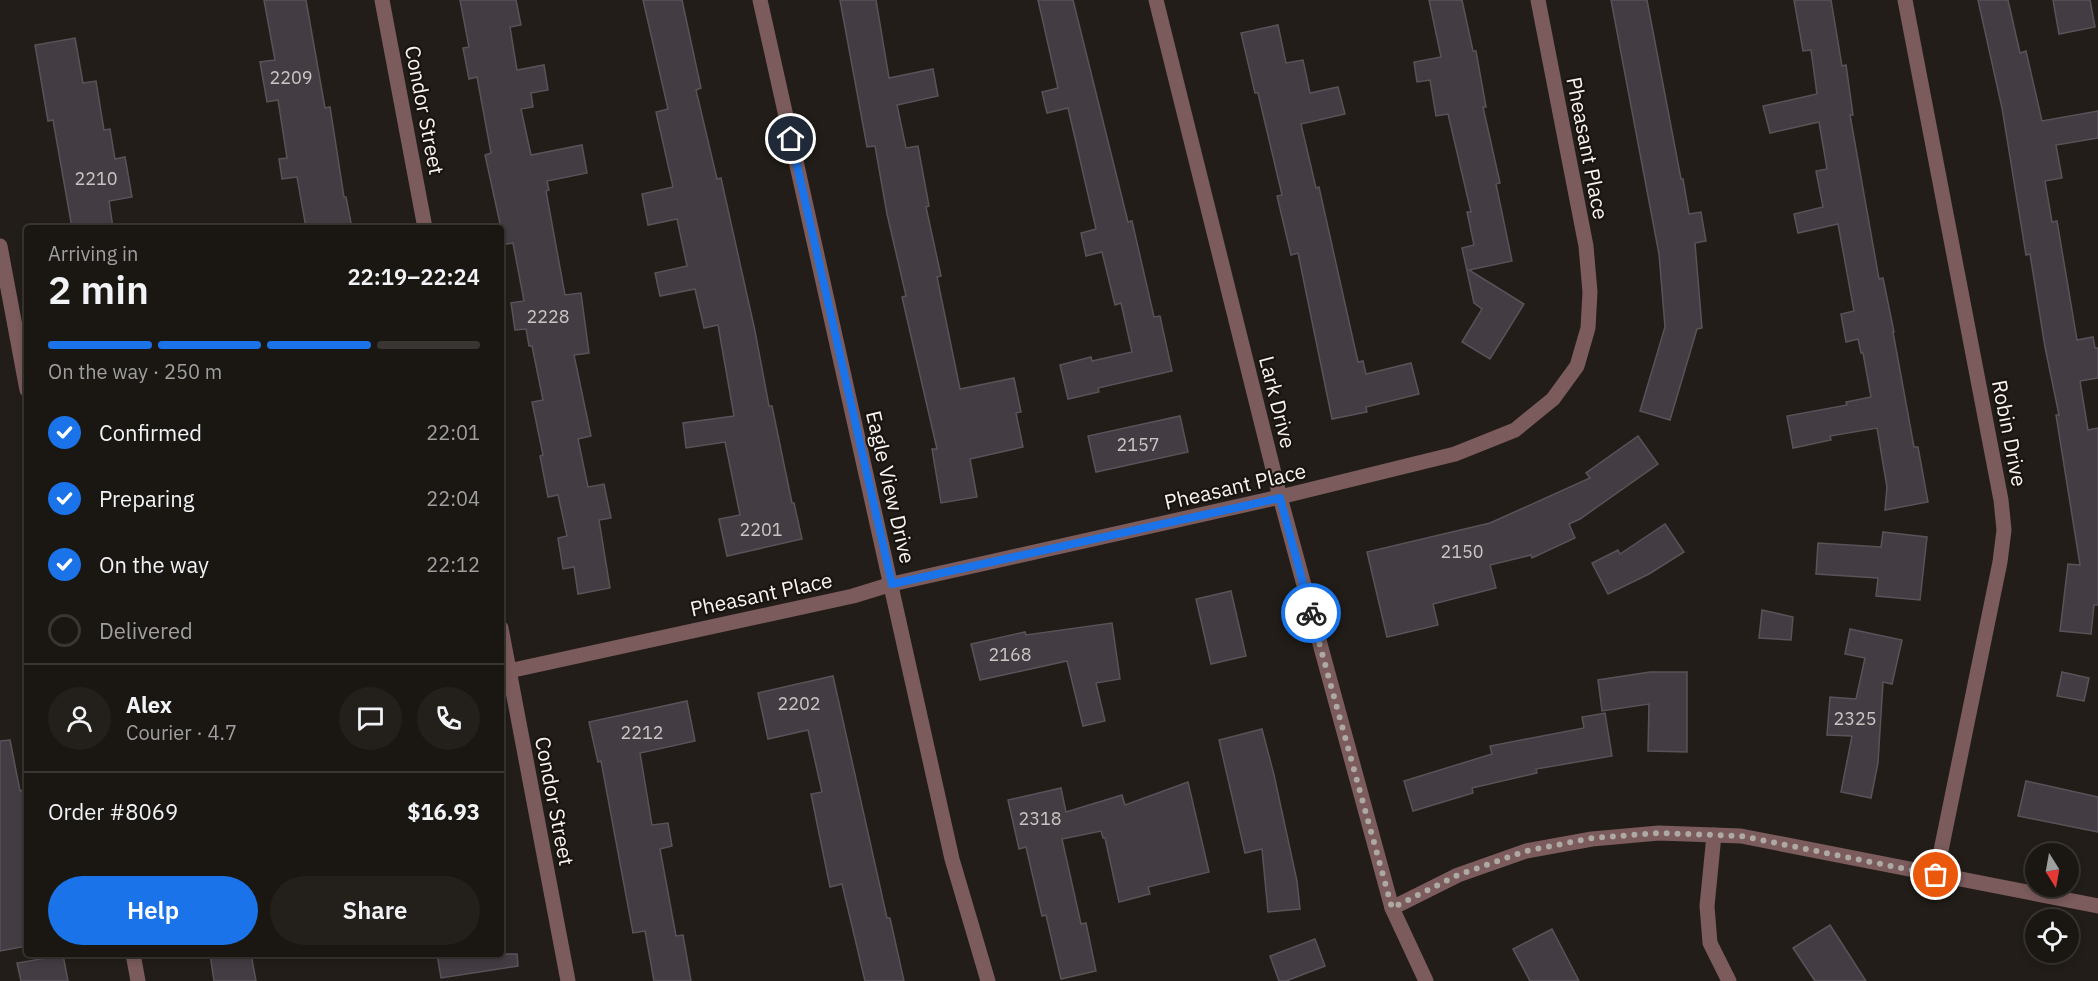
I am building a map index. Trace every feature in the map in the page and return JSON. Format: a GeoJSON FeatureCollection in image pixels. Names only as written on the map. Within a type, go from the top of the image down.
{"type":"FeatureCollection","features":[{"type":"Feature","properties":{"kind":"street","name":"Condor Street"},"geometry":{"type":"LineString","coordinates":[[382,0],[425,225]]}},
{"type":"Feature","properties":{"kind":"street","name":"Eagle View Drive"},"geometry":{"type":"LineString","coordinates":[[760,0],[952,859],[988,981]]}},
{"type":"Feature","properties":{"kind":"street","name":"Lark Drive"},"geometry":{"type":"LineString","coordinates":[[1156,0],[1280,498],[1392,908],[1426,981]]}},
{"type":"Feature","properties":{"kind":"street","name":"Pheasant Place"},"geometry":{"type":"LineString","coordinates":[[509,671],[853,596],[892,584],[1280,498],[1455,454],[1515,430],[1553,399],[1577,366],[1588,328],[1590,292],[1586,246],[1538,0]]}},
{"type":"Feature","properties":{"kind":"street","name":"Robin Drive"},"geometry":{"type":"LineString","coordinates":[[1905,0],[1999,488],[2004,530],[2000,562],[1936,875]]}},
{"type":"Feature","properties":{"kind":"street"},"geometry":{"type":"LineString","coordinates":[[0,246],[24,374]]}},
{"type":"Feature","properties":{"kind":"street","name":"Condor Street"},"geometry":{"type":"LineString","coordinates":[[504,644],[568,981]]}},
{"type":"Feature","properties":{"kind":"street"},"geometry":{"type":"LineString","coordinates":[[1392,908],[1458,875],[1526,851],[1592,838],[1659,833],[1741,836],[2098,906]]}},
{"type":"Feature","properties":{"kind":"street"},"geometry":{"type":"LineString","coordinates":[[1714,835],[1707,906],[1710,943],[1729,981]]}},
{"type":"Feature","properties":{"kind":"street"},"geometry":{"type":"LineString","coordinates":[[134,957],[138,981]]}},
{"type":"Feature","properties":{"kind":"building"},"geometry":{"type":"Polygon","coordinates":[[[264,0],[306,0],[325,108],[330,107],[344,197],[346,197],[351,225],[305,225],[297,177],[282,179],[279,159],[287,158],[278,100],[267,102],[260,62],[275,60],[264,0]]]}},
{"type":"Feature","properties":{"kind":"building"},"geometry":{"type":"Polygon","coordinates":[[[460,0],[516,0],[521,25],[510,27],[517,70],[544,65],[548,90],[531,93],[533,107],[521,109],[531,155],[582,145],[587,173],[547,181],[549,190],[546,191],[565,295],[581,293],[589,353],[574,355],[591,436],[578,439],[588,487],[604,484],[611,518],[599,520],[610,588],[578,594],[574,567],[563,569],[558,538],[567,536],[558,495],[548,497],[540,456],[543,455],[532,402],[543,400],[532,346],[529,346],[526,329],[515,330],[511,303],[524,301],[513,243],[504,244],[504,225],[500,225],[485,155],[491,153],[477,77],[469,79],[463,48],[469,47],[460,0]]]}},
{"type":"Feature","properties":{"kind":"building"},"geometry":{"type":"Polygon","coordinates":[[[643,0],[682,0],[701,88],[696,90],[717,179],[721,178],[769,406],[772,406],[792,503],[794,503],[802,539],[727,556],[719,519],[740,515],[725,442],[686,448],[683,423],[734,416],[718,325],[704,328],[695,289],[660,296],[655,273],[687,266],[677,219],[648,225],[642,194],[673,187],[656,112],[668,109],[643,0]]]}},
{"type":"Feature","properties":{"kind":"building"},"geometry":{"type":"Polygon","coordinates":[[[840,0],[876,0],[889,78],[933,69],[938,96],[897,105],[906,148],[918,146],[929,206],[926,207],[941,276],[937,277],[960,389],[1014,378],[1021,412],[1016,413],[1023,447],[970,459],[977,497],[941,503],[932,449],[937,449],[902,297],[906,296],[887,214],[875,146],[867,147],[840,0]]]}},
{"type":"Feature","properties":{"kind":"building"},"geometry":{"type":"Polygon","coordinates":[[[1038,0],[1073,0],[1128,222],[1132,221],[1154,317],[1160,316],[1172,371],[1098,388],[1099,392],[1068,399],[1060,365],[1091,357],[1092,361],[1132,352],[1121,303],[1115,305],[1102,252],[1086,256],[1081,233],[1096,229],[1068,108],[1047,113],[1042,92],[1058,88],[1038,0]]]}},
{"type":"Feature","properties":{"kind":"building"},"geometry":{"type":"Polygon","coordinates":[[[1429,0],[1462,0],[1473,51],[1476,51],[1486,107],[1483,107],[1500,183],[1496,184],[1512,261],[1469,270],[1524,304],[1490,359],[1462,342],[1482,309],[1474,303],[1462,248],[1474,245],[1467,212],[1471,212],[1448,114],[1436,116],[1430,80],[1417,82],[1414,62],[1441,57],[1429,0]]]}},
{"type":"Feature","properties":{"kind":"building"},"geometry":{"type":"Polygon","coordinates":[[[1611,0],[1647,0],[1689,214],[1701,212],[1706,241],[1695,243],[1702,328],[1697,329],[1670,420],[1640,411],[1665,327],[1659,254],[1611,0]]]}},
{"type":"Feature","properties":{"kind":"building"},"geometry":{"type":"Polygon","coordinates":[[[1794,0],[1831,0],[1842,66],[1846,65],[1853,115],[1850,115],[1879,279],[1883,278],[1914,447],[1918,447],[1928,502],[1885,510],[1887,487],[1877,428],[1830,436],[1831,440],[1793,448],[1787,416],[1847,405],[1846,402],[1871,397],[1863,353],[1861,353],[1858,339],[1846,342],[1841,314],[1854,311],[1838,224],[1798,233],[1794,214],[1823,207],[1816,171],[1827,169],[1819,122],[1770,133],[1763,106],[1817,94],[1811,50],[1803,51],[1794,0]]]}},
{"type":"Feature","properties":{"kind":"building"},"geometry":{"type":"Polygon","coordinates":[[[1978,0],[2008,0],[2020,53],[2026,51],[2042,121],[2098,111],[2098,138],[2056,145],[2062,178],[2045,181],[2052,222],[2057,221],[2077,340],[2093,337],[2095,348],[2098,348],[2098,378],[2080,381],[2088,430],[2098,428],[2098,605],[2094,605],[2091,634],[2060,631],[2068,564],[2080,565],[2056,415],[2059,415],[2030,254],[2026,255],[2002,108],[1978,0]]]}},
{"type":"Feature","properties":{"kind":"building"},"geometry":{"type":"Polygon","coordinates":[[[2053,0],[2090,0],[2095,27],[2059,34],[2053,0]]]}},
{"type":"Feature","properties":{"kind":"building"},"geometry":{"type":"Polygon","coordinates":[[[1278,25],[1286,63],[1303,60],[1310,93],[1338,87],[1345,114],[1301,124],[1316,188],[1319,187],[1358,362],[1363,361],[1366,374],[1411,363],[1419,394],[1366,407],[1367,412],[1332,419],[1298,253],[1291,255],[1277,196],[1282,195],[1241,33],[1278,25]]]}},
{"type":"Feature","properties":{"kind":"building"},"geometry":{"type":"Polygon","coordinates":[[[75,38],[83,83],[96,81],[104,130],[110,129],[115,159],[125,157],[132,197],[109,201],[113,225],[71,225],[53,120],[48,121],[35,45],[75,38]]]}},
{"type":"Feature","properties":{"kind":"building"},"geometry":{"type":"Polygon","coordinates":[[[1180,416],[1188,452],[1096,472],[1088,436],[1180,416]]]}},
{"type":"Feature","properties":{"kind":"building"},"geometry":{"type":"Polygon","coordinates":[[[1638,436],[1658,464],[1580,519],[1569,524],[1575,538],[1532,558],[1531,555],[1490,565],[1496,588],[1433,604],[1438,625],[1387,637],[1367,552],[1490,523],[1590,478],[1586,473],[1638,436]]]}},
{"type":"Feature","properties":{"kind":"building"},"geometry":{"type":"Polygon","coordinates":[[[1665,524],[1684,552],[1649,574],[1608,594],[1592,563],[1618,550],[1620,554],[1665,524]]]}},
{"type":"Feature","properties":{"kind":"building"},"geometry":{"type":"Polygon","coordinates":[[[1883,532],[1927,537],[1920,600],[1876,596],[1878,578],[1816,574],[1818,543],[1881,547],[1883,532]]]}},
{"type":"Feature","properties":{"kind":"building"},"geometry":{"type":"Polygon","coordinates":[[[1231,591],[1246,656],[1211,664],[1196,599],[1231,591]]]}},
{"type":"Feature","properties":{"kind":"building"},"geometry":{"type":"Polygon","coordinates":[[[1762,610],[1793,617],[1791,640],[1759,638],[1762,610]]]}},
{"type":"Feature","properties":{"kind":"building"},"geometry":{"type":"Polygon","coordinates":[[[1112,623],[1120,679],[1096,683],[1105,721],[1083,726],[1067,661],[980,680],[971,644],[1025,632],[1026,635],[1112,623]]]}},
{"type":"Feature","properties":{"kind":"building"},"geometry":{"type":"Polygon","coordinates":[[[1850,629],[1902,640],[1892,684],[1883,682],[1878,763],[1871,798],[1841,792],[1852,736],[1827,735],[1830,697],[1856,699],[1865,658],[1845,654],[1850,629]]]}},
{"type":"Feature","properties":{"kind":"building"},"geometry":{"type":"Polygon","coordinates":[[[1650,672],[1687,672],[1687,752],[1648,751],[1649,704],[1602,711],[1598,680],[1650,672]]]}},
{"type":"Feature","properties":{"kind":"building"},"geometry":{"type":"Polygon","coordinates":[[[2062,672],[2089,678],[2084,701],[2057,696],[2062,672]]]}},
{"type":"Feature","properties":{"kind":"building"},"geometry":{"type":"Polygon","coordinates":[[[833,676],[887,918],[890,918],[904,981],[865,981],[842,884],[830,887],[811,794],[822,792],[808,730],[768,739],[758,693],[833,676]]]}},
{"type":"Feature","properties":{"kind":"building"},"geometry":{"type":"Polygon","coordinates":[[[687,701],[695,741],[640,753],[652,825],[668,823],[672,846],[660,849],[676,936],[683,935],[691,981],[654,981],[645,931],[633,933],[601,761],[598,762],[589,722],[687,701]]]}},
{"type":"Feature","properties":{"kind":"building"},"geometry":{"type":"Polygon","coordinates":[[[1605,713],[1612,756],[1536,769],[1537,773],[1472,788],[1473,793],[1413,811],[1404,781],[1492,754],[1490,746],[1584,728],[1582,717],[1605,713]]]}},
{"type":"Feature","properties":{"kind":"building"},"geometry":{"type":"Polygon","coordinates":[[[1262,729],[1297,881],[1300,909],[1268,912],[1262,849],[1245,853],[1219,740],[1262,729]]]}},
{"type":"Feature","properties":{"kind":"building"},"geometry":{"type":"Polygon","coordinates":[[[10,740],[20,791],[24,790],[24,947],[0,951],[0,741],[10,740]]]}},
{"type":"Feature","properties":{"kind":"building"},"geometry":{"type":"Polygon","coordinates":[[[2026,781],[2098,797],[2098,832],[2018,816],[2026,781]]]}},
{"type":"Feature","properties":{"kind":"building"},"geometry":{"type":"Polygon","coordinates":[[[1188,782],[1209,872],[1148,887],[1150,894],[1119,902],[1105,838],[1101,831],[1062,839],[1081,924],[1086,923],[1096,971],[1061,979],[1046,915],[1042,916],[1026,847],[1019,849],[1008,800],[1061,788],[1066,812],[1122,795],[1125,805],[1188,782]]]}},
{"type":"Feature","properties":{"kind":"building"},"geometry":{"type":"Polygon","coordinates":[[[1830,925],[1866,981],[1815,981],[1793,948],[1830,925]]]}},
{"type":"Feature","properties":{"kind":"building"},"geometry":{"type":"Polygon","coordinates":[[[1552,929],[1579,981],[1530,981],[1513,949],[1552,929]]]}},
{"type":"Feature","properties":{"kind":"building"},"geometry":{"type":"Polygon","coordinates":[[[1315,939],[1325,966],[1286,981],[1279,981],[1270,956],[1315,939]]]}},
{"type":"Feature","properties":{"kind":"building"},"geometry":{"type":"Polygon","coordinates":[[[504,954],[517,954],[518,966],[441,978],[438,957],[504,957],[504,954]]]}},
{"type":"Feature","properties":{"kind":"building"},"geometry":{"type":"Polygon","coordinates":[[[63,957],[68,981],[21,981],[17,963],[63,957]]]}},
{"type":"Feature","properties":{"kind":"building"},"geometry":{"type":"Polygon","coordinates":[[[210,957],[252,957],[256,981],[214,981],[210,957]]]}},
{"type":"Feature","properties":{"kind":"way so far"},"geometry":{"type":"LineString","coordinates":[[1311,613],[1392,908],[1458,875],[1526,851],[1592,838],[1659,833],[1741,836],[1936,875]]}},
{"type":"Feature","properties":{"kind":"route"},"geometry":{"type":"LineString","coordinates":[[791,139],[892,584],[1280,498],[1311,613]]}}]}
